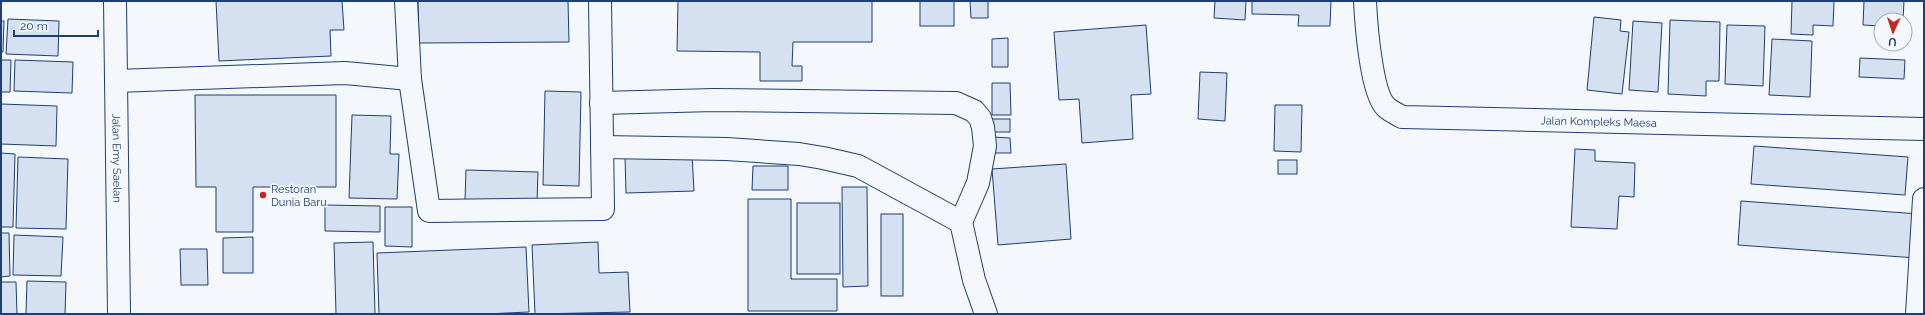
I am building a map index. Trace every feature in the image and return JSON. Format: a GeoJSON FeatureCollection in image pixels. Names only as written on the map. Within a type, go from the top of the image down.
{"type":"FeatureCollection","features":[{"type":"Feature","properties":{"kind":"main road","name":"Jalan Emy Saelan"},"geometry":{"type":"LineString","coordinates":[[115,1],[117,269],[119,314]]}},
{"type":"Feature","properties":{"kind":"main road"},"geometry":{"type":"LineString","coordinates":[[406,1],[410,79],[429,211],[602,209],[600,1]]}},
{"type":"Feature","properties":{"kind":"main road","name":"Jalan Kompleks Maesa"},"geometry":{"type":"LineString","coordinates":[[1365,1],[1366,27],[1375,81],[1385,107],[1402,117],[1924,129]]}},
{"type":"Feature","properties":{"kind":"main road"},"geometry":{"type":"LineString","coordinates":[[116,81],[345,73],[410,79]]}},
{"type":"Feature","properties":{"kind":"main road"},"geometry":{"type":"LineString","coordinates":[[602,104],[714,100],[956,103],[974,111],[980,118],[983,127],[985,146],[978,183],[961,222],[974,280],[980,301],[986,314]]}},
{"type":"Feature","properties":{"kind":"main road"},"geometry":{"type":"LineString","coordinates":[[602,147],[727,149],[799,154],[823,158],[858,166],[961,222]]}},
{"type":"Feature","properties":{"kind":"main road"},"geometry":{"type":"LineString","coordinates":[[1918,314],[1924,199]]}},
{"type":"Feature","properties":{"kind":"building"},"geometry":{"type":"Polygon","coordinates":[[[216,1],[342,1],[344,30],[330,30],[331,56],[219,61],[216,1]]]}},
{"type":"Feature","properties":{"kind":"building"},"geometry":{"type":"Polygon","coordinates":[[[418,1],[568,1],[569,42],[419,43],[418,1]]]}},
{"type":"Feature","properties":{"kind":"building"},"geometry":{"type":"Polygon","coordinates":[[[678,1],[872,1],[872,42],[793,42],[792,66],[802,66],[802,81],[760,81],[760,52],[677,51],[678,1]]]}},
{"type":"Feature","properties":{"kind":"building"},"geometry":{"type":"Polygon","coordinates":[[[920,1],[954,1],[954,26],[920,26],[920,1]]]}},
{"type":"Feature","properties":{"kind":"building"},"geometry":{"type":"Polygon","coordinates":[[[970,1],[988,1],[988,18],[971,18],[970,1]]]}},
{"type":"Feature","properties":{"kind":"building"},"geometry":{"type":"Polygon","coordinates":[[[1215,1],[1246,1],[1245,20],[1214,18],[1215,1]]]}},
{"type":"Feature","properties":{"kind":"building"},"geometry":{"type":"Polygon","coordinates":[[[1252,1],[1331,1],[1330,26],[1298,26],[1299,15],[1252,14],[1252,1]]]}},
{"type":"Feature","properties":{"kind":"building"},"geometry":{"type":"Polygon","coordinates":[[[1792,1],[1834,1],[1833,26],[1813,25],[1813,35],[1791,34],[1792,1]]]}},
{"type":"Feature","properties":{"kind":"building"},"geometry":{"type":"Polygon","coordinates":[[[1864,1],[1904,1],[1903,12],[1873,12],[1873,26],[1863,25],[1864,1]]]}},
{"type":"Feature","properties":{"kind":"building"},"geometry":{"type":"Polygon","coordinates":[[[1594,17],[1621,20],[1620,31],[1629,32],[1622,94],[1587,90],[1594,17]]]}},
{"type":"Feature","properties":{"kind":"building"},"geometry":{"type":"Polygon","coordinates":[[[8,19],[59,21],[58,56],[6,54],[8,19]]]}},
{"type":"Feature","properties":{"kind":"building"},"geometry":{"type":"Polygon","coordinates":[[[1670,20],[1720,22],[1719,81],[1706,81],[1706,96],[1668,94],[1670,20]]]}},
{"type":"Feature","properties":{"kind":"building"},"geometry":{"type":"Polygon","coordinates":[[[1,21],[4,21],[3,52],[1,52],[1,21]]]}},
{"type":"Feature","properties":{"kind":"building"},"geometry":{"type":"Polygon","coordinates":[[[1633,21],[1662,23],[1658,92],[1629,90],[1633,21]]]}},
{"type":"Feature","properties":{"kind":"building"},"geometry":{"type":"Polygon","coordinates":[[[1146,25],[1151,94],[1131,95],[1133,139],[1082,143],[1079,99],[1059,100],[1054,32],[1146,25]]]}},
{"type":"Feature","properties":{"kind":"building"},"geometry":{"type":"Polygon","coordinates":[[[1727,25],[1765,26],[1763,86],[1725,84],[1727,25]]]}},
{"type":"Feature","properties":{"kind":"building"},"geometry":{"type":"Polygon","coordinates":[[[1008,38],[1008,67],[992,67],[992,39],[1008,38]]]}},
{"type":"Feature","properties":{"kind":"building"},"geometry":{"type":"Polygon","coordinates":[[[1772,39],[1812,41],[1810,97],[1769,95],[1772,39]]]}},
{"type":"Feature","properties":{"kind":"building"},"geometry":{"type":"Polygon","coordinates":[[[1860,58],[1905,60],[1904,79],[1859,77],[1860,58]]]}},
{"type":"Feature","properties":{"kind":"building"},"geometry":{"type":"Polygon","coordinates":[[[1,60],[11,60],[10,92],[1,92],[1,60]]]}},
{"type":"Feature","properties":{"kind":"building"},"geometry":{"type":"Polygon","coordinates":[[[15,60],[73,62],[72,93],[14,91],[15,60]]]}},
{"type":"Feature","properties":{"kind":"building"},"geometry":{"type":"Polygon","coordinates":[[[1200,72],[1227,73],[1225,121],[1198,119],[1200,72]]]}},
{"type":"Feature","properties":{"kind":"building"},"geometry":{"type":"Polygon","coordinates":[[[992,83],[1010,83],[1011,115],[992,115],[992,83]]]}},
{"type":"Feature","properties":{"kind":"building"},"geometry":{"type":"Polygon","coordinates":[[[545,91],[581,92],[579,186],[543,185],[545,91]]]}},
{"type":"Feature","properties":{"kind":"building"},"geometry":{"type":"Polygon","coordinates":[[[195,95],[336,95],[336,187],[253,187],[253,232],[216,232],[216,187],[196,187],[195,95]]]}},
{"type":"Feature","properties":{"kind":"building"},"geometry":{"type":"Polygon","coordinates":[[[1,104],[57,106],[56,146],[1,144],[1,104]]]}},
{"type":"Feature","properties":{"kind":"building"},"geometry":{"type":"Polygon","coordinates":[[[1275,105],[1302,105],[1301,152],[1274,151],[1275,105]]]}},
{"type":"Feature","properties":{"kind":"building"},"geometry":{"type":"Polygon","coordinates":[[[352,115],[391,116],[390,154],[399,154],[397,199],[349,198],[352,115]]]}},
{"type":"Feature","properties":{"kind":"building"},"geometry":{"type":"Polygon","coordinates":[[[991,119],[1010,119],[1010,132],[991,132],[991,119]]]}},
{"type":"Feature","properties":{"kind":"building"},"geometry":{"type":"Polygon","coordinates":[[[992,137],[1010,138],[1011,153],[992,153],[992,137]]]}},
{"type":"Feature","properties":{"kind":"building"},"geometry":{"type":"Polygon","coordinates":[[[1754,146],[1908,157],[1905,195],[1751,184],[1754,146]]]}},
{"type":"Feature","properties":{"kind":"building"},"geometry":{"type":"Polygon","coordinates":[[[1575,149],[1595,150],[1595,161],[1635,163],[1634,197],[1619,196],[1617,229],[1571,227],[1575,149]]]}},
{"type":"Feature","properties":{"kind":"building"},"geometry":{"type":"Polygon","coordinates":[[[1,153],[15,154],[13,227],[1,227],[1,153]]]}},
{"type":"Feature","properties":{"kind":"building"},"geometry":{"type":"Polygon","coordinates":[[[692,154],[694,191],[626,193],[625,156],[692,154]]]}},
{"type":"Feature","properties":{"kind":"building"},"geometry":{"type":"Polygon","coordinates":[[[18,157],[68,159],[66,229],[16,228],[18,157]]]}},
{"type":"Feature","properties":{"kind":"building"},"geometry":{"type":"Polygon","coordinates":[[[1278,160],[1297,160],[1297,174],[1278,174],[1278,160]]]}},
{"type":"Feature","properties":{"kind":"building"},"geometry":{"type":"Polygon","coordinates":[[[1066,164],[1071,239],[998,245],[992,169],[1066,164]]]}},
{"type":"Feature","properties":{"kind":"building"},"geometry":{"type":"Polygon","coordinates":[[[753,166],[788,166],[788,190],[752,190],[753,166]]]}},
{"type":"Feature","properties":{"kind":"building"},"geometry":{"type":"Polygon","coordinates":[[[466,170],[538,172],[537,202],[465,200],[466,170]]]}},
{"type":"Feature","properties":{"kind":"building"},"geometry":{"type":"Polygon","coordinates":[[[842,187],[867,187],[868,286],[843,287],[842,187]]]}},
{"type":"Feature","properties":{"kind":"building"},"geometry":{"type":"Polygon","coordinates":[[[748,199],[791,199],[791,279],[837,279],[837,311],[748,311],[748,199]]]}},
{"type":"Feature","properties":{"kind":"building"},"geometry":{"type":"Polygon","coordinates":[[[1741,201],[1919,214],[1916,258],[1738,245],[1741,201]]]}},
{"type":"Feature","properties":{"kind":"building"},"geometry":{"type":"Polygon","coordinates":[[[797,203],[840,203],[840,274],[797,274],[797,203]]]}},
{"type":"Feature","properties":{"kind":"building"},"geometry":{"type":"Polygon","coordinates":[[[325,205],[380,206],[380,232],[325,231],[325,205]]]}},
{"type":"Feature","properties":{"kind":"building"},"geometry":{"type":"Polygon","coordinates":[[[385,207],[412,207],[412,247],[385,246],[385,207]]]}},
{"type":"Feature","properties":{"kind":"building"},"geometry":{"type":"Polygon","coordinates":[[[881,214],[903,214],[903,296],[881,296],[881,214]]]}},
{"type":"Feature","properties":{"kind":"building"},"geometry":{"type":"Polygon","coordinates":[[[1,233],[9,233],[10,276],[1,277],[1,233]]]}},
{"type":"Feature","properties":{"kind":"building"},"geometry":{"type":"Polygon","coordinates":[[[14,235],[63,237],[61,276],[13,275],[14,235]]]}},
{"type":"Feature","properties":{"kind":"building"},"geometry":{"type":"Polygon","coordinates":[[[253,237],[253,273],[223,273],[223,238],[253,237]]]}},
{"type":"Feature","properties":{"kind":"building"},"geometry":{"type":"Polygon","coordinates":[[[373,242],[375,314],[336,314],[334,243],[373,242]]]}},
{"type":"Feature","properties":{"kind":"building"},"geometry":{"type":"Polygon","coordinates":[[[598,242],[599,273],[628,272],[630,312],[535,314],[532,245],[598,242]]]}},
{"type":"Feature","properties":{"kind":"building"},"geometry":{"type":"Polygon","coordinates":[[[526,247],[529,312],[485,314],[379,314],[377,253],[526,247]]]}},
{"type":"Feature","properties":{"kind":"building"},"geometry":{"type":"Polygon","coordinates":[[[180,249],[207,249],[208,285],[181,285],[180,249]]]}},
{"type":"Feature","properties":{"kind":"building"},"geometry":{"type":"Polygon","coordinates":[[[27,281],[66,282],[65,314],[26,314],[27,281]]]}},
{"type":"Feature","properties":{"kind":"building"},"geometry":{"type":"Polygon","coordinates":[[[1,282],[16,282],[17,314],[1,314],[1,282]]]}},
{"type":"Feature","properties":{"kind":"place","name":"Restoran Dunia Baru"},"geometry":{"type":"Point","coordinates":[263,195]}}]}
